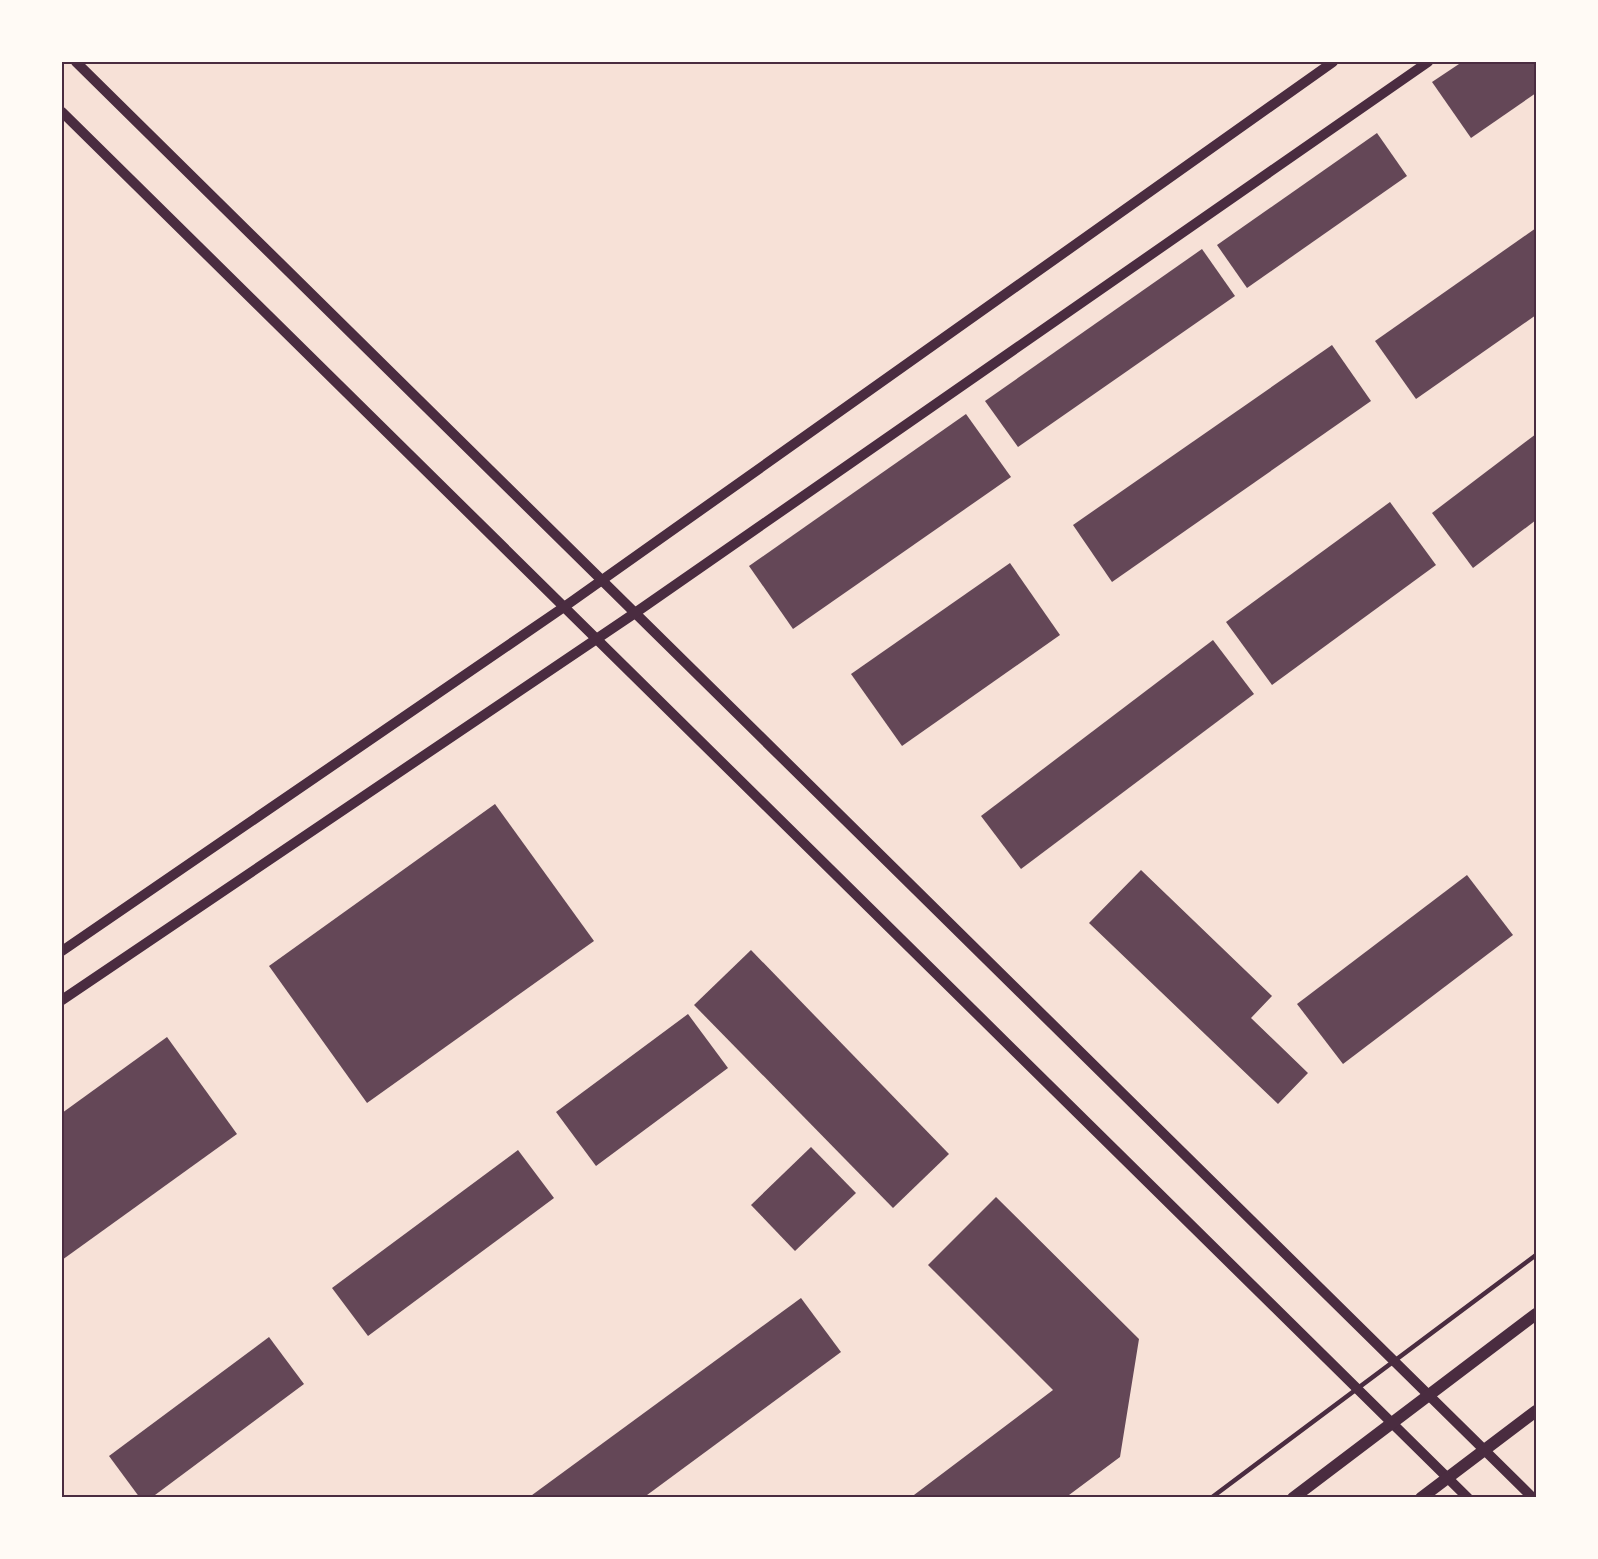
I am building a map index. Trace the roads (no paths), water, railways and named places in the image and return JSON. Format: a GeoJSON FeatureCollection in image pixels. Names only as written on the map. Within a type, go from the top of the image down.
{"type":"FeatureCollection","features":[{"type":"Feature","properties":{"kind":"main road"},"geometry":{"type":"LineString","coordinates":[[1293,1497],[1536,1314]]}},
{"type":"Feature","properties":{"kind":"main road"},"geometry":{"type":"LineString","coordinates":[[1421,1497],[1536,1411]]}},
{"type":"Feature","properties":{"kind":"street"},"geometry":{"type":"LineString","coordinates":[[76,62],[1533,1497]]}},
{"type":"Feature","properties":{"kind":"street"},"geometry":{"type":"LineString","coordinates":[[62,951],[564,607],[1333,62]]}},
{"type":"Feature","properties":{"kind":"street"},"geometry":{"type":"LineString","coordinates":[[62,1000],[635,613],[1428,62]]}},
{"type":"Feature","properties":{"kind":"street"},"geometry":{"type":"LineString","coordinates":[[62,112],[1468,1497]]}},
{"type":"Feature","properties":{"kind":"lane"},"geometry":{"type":"LineString","coordinates":[[1211,1497],[1536,1255]]}}]}
